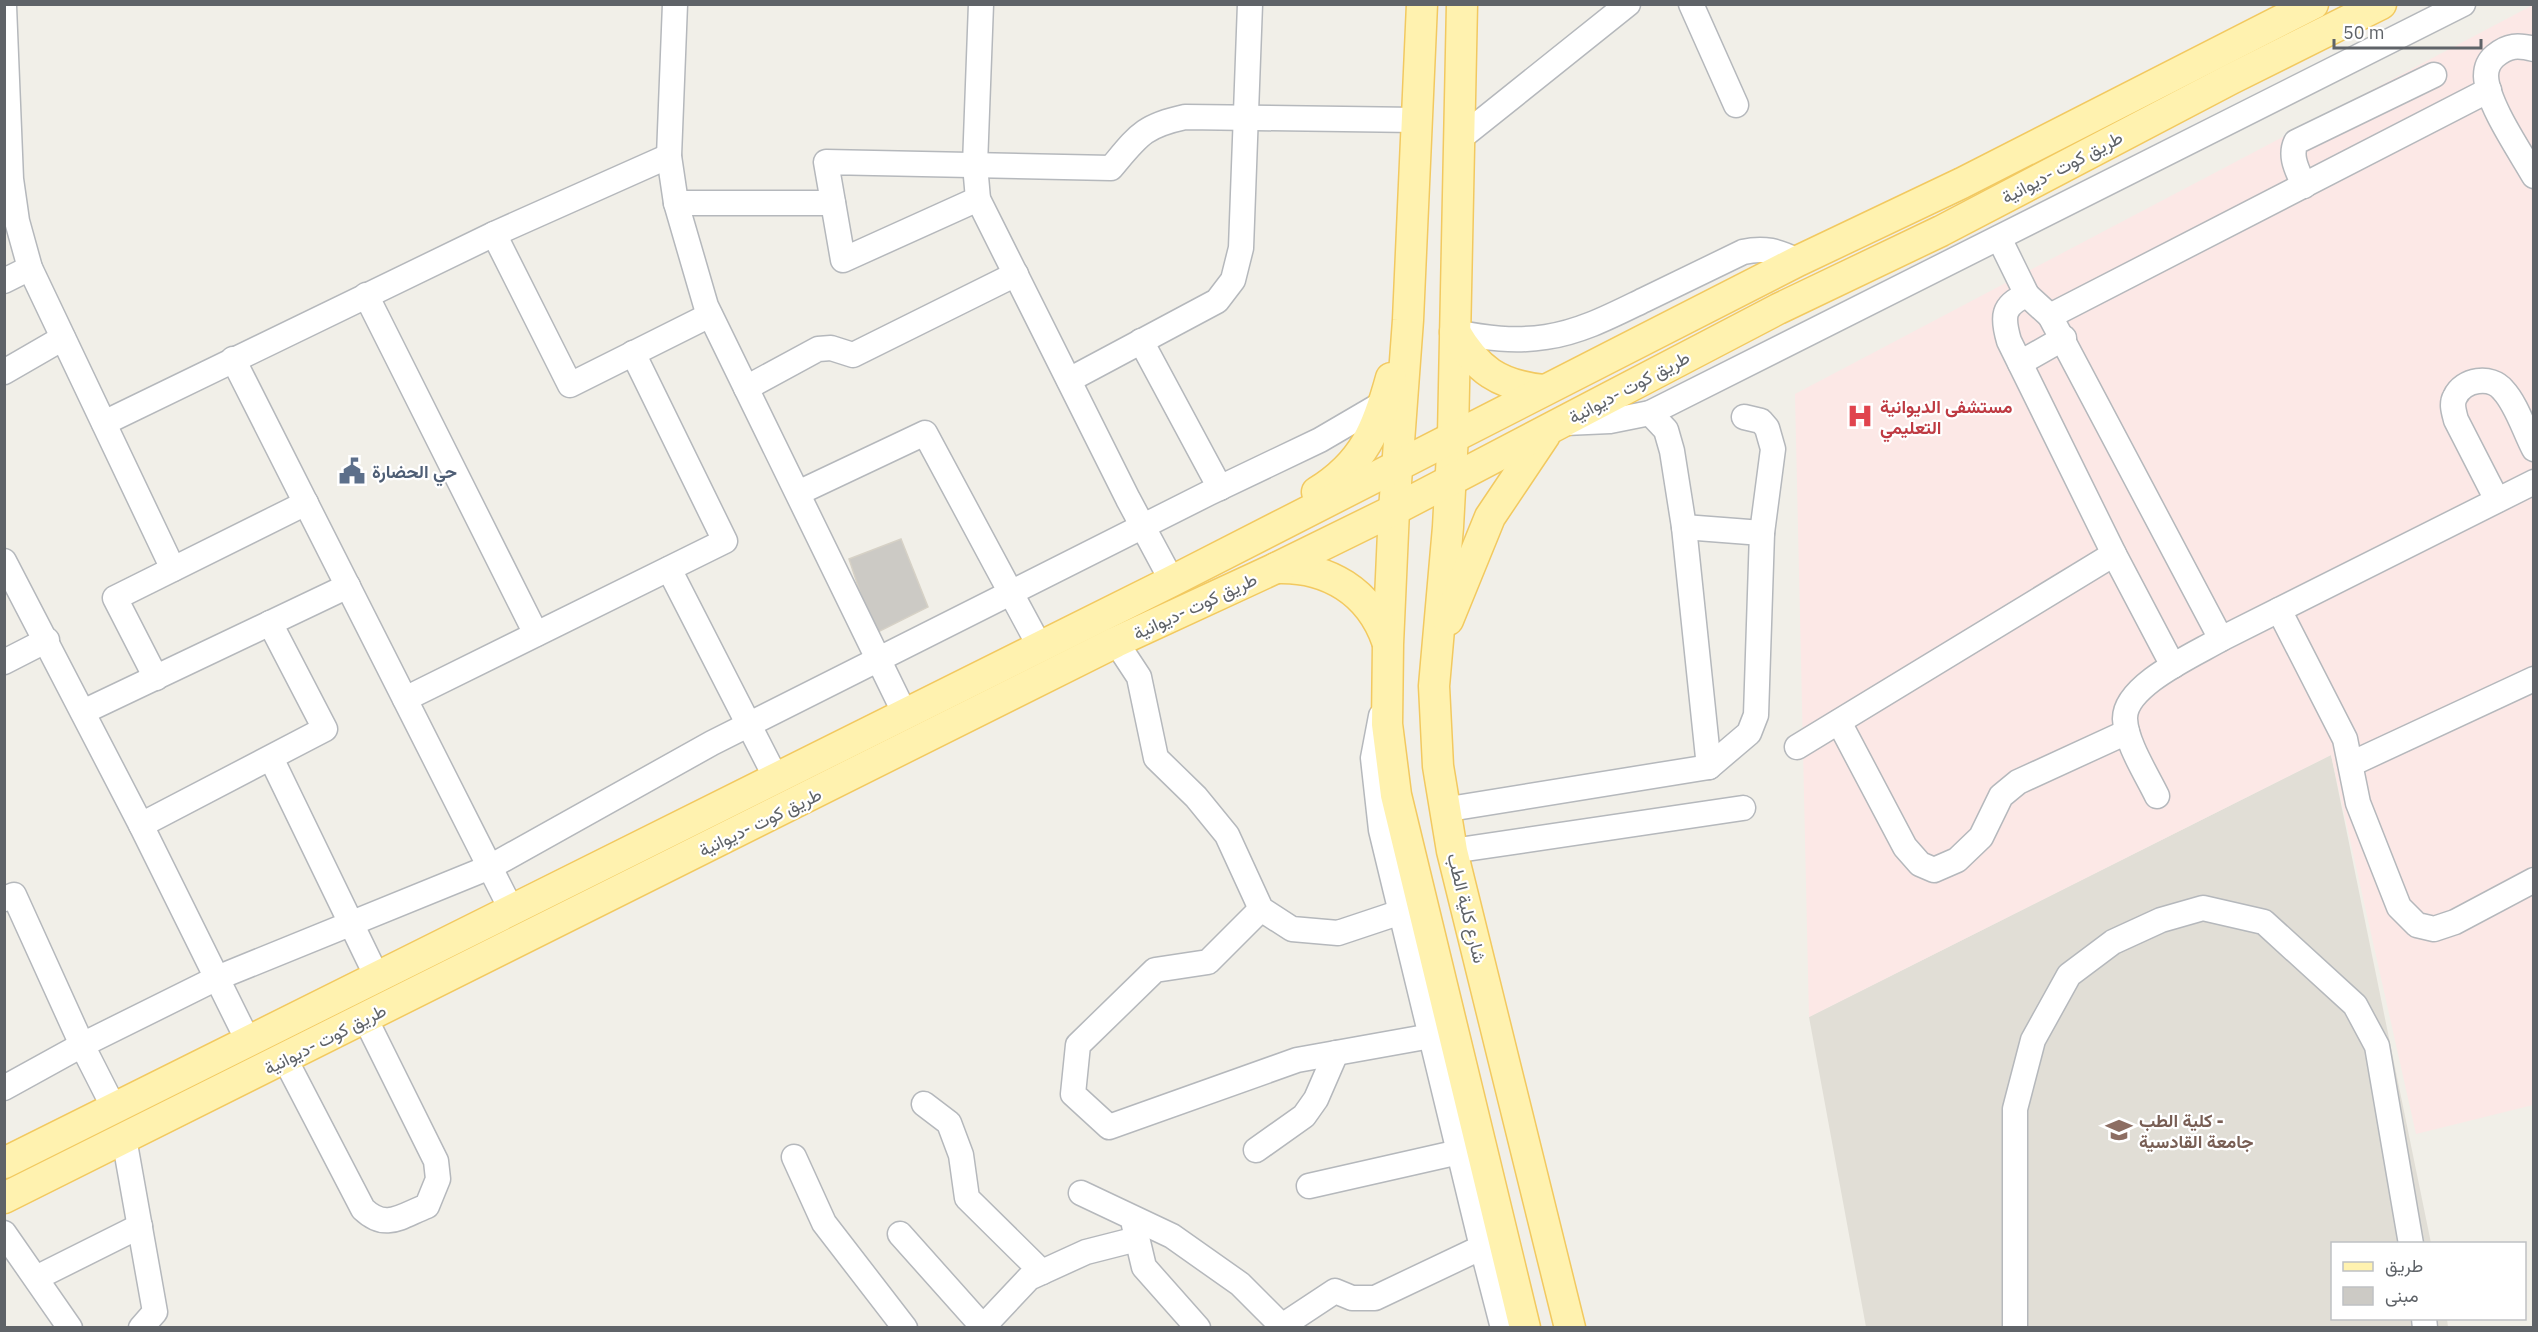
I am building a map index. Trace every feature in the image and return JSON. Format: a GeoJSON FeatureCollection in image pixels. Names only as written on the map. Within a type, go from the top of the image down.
{"type":"FeatureCollection","features":[{"type":"Feature","properties":{"kind":"main road"},"geometry":{"type":"LineString","coordinates":[[1422,4],[1408,320],[1394,510],[1387,724],[1396,795],[1472,1110],[1492,1242],[1525,1328]]}},
{"type":"Feature","properties":{"kind":"main road","name":"شارع كلية الطب"},"geometry":{"type":"LineString","coordinates":[[1462,4],[1453,435],[1451,481],[1435,651],[1434,726],[1443,810],[1452,851],[1570,1328]]}},
{"type":"Feature","properties":{"kind":"main road","name":"طريق كوت -ديوانية"},"geometry":{"type":"LineString","coordinates":[[4,1163],[115,1110],[376,977],[1172,581],[1453,435],[1797,261],[1962,183],[2313,4]]}},
{"type":"Feature","properties":{"kind":"main road","name":"طريق كوت -ديوانية"},"geometry":{"type":"LineString","coordinates":[[4,1198],[1116,642],[1394,510],[1778,309],[1941,231],[2231,79],[2381,4]]}},
{"type":"Feature","properties":{"kind":"main road"},"geometry":{"type":"LineString","coordinates":[[1289,522],[1307,500],[1338,477],[1363,450],[1374,433],[1408,320]]}},
{"type":"Feature","properties":{"kind":"main road"},"geometry":{"type":"LineString","coordinates":[[1455,332],[1466,351],[1481,368],[1500,380],[1521,387],[1543,390]]}},
{"type":"Feature","properties":{"kind":"main road"},"geometry":{"type":"LineString","coordinates":[[1435,651],[1490,517],[1555,427]]}},
{"type":"Feature","properties":{"kind":"main road"},"geometry":{"type":"LineString","coordinates":[[1276,568],[1309,569],[1339,581],[1365,601],[1375,614],[1388,644]]}},
{"type":"Feature","properties":{"kind":"main road"},"geometry":{"type":"LineString","coordinates":[[1472,1110],[1514,1097]]}},
{"type":"Feature","properties":{"kind":"street"},"geometry":{"type":"LineString","coordinates":[[675,4],[669,156],[676,204],[710,315],[905,714]]}},
{"type":"Feature","properties":{"kind":"street"},"geometry":{"type":"LineString","coordinates":[[981,4],[975,165],[978,199],[1172,581]]}},
{"type":"Feature","properties":{"kind":"street"},"geometry":{"type":"LineString","coordinates":[[1069,380],[1217,301],[1233,280],[1240,248],[1250,4]]}},
{"type":"Feature","properties":{"kind":"street"},"geometry":{"type":"LineString","coordinates":[[1458,140],[1628,4]]}},
{"type":"Feature","properties":{"kind":"street"},"geometry":{"type":"LineString","coordinates":[[1691,4],[1736,105]]}},
{"type":"Feature","properties":{"kind":"street"},"geometry":{"type":"LineString","coordinates":[[1555,427],[1619,420],[1650,413],[2463,4]]}},
{"type":"Feature","properties":{"kind":"street"},"geometry":{"type":"LineString","coordinates":[[4,6],[7,141],[17,221],[30,268],[173,569]]}},
{"type":"Feature","properties":{"kind":"street"},"geometry":{"type":"LineString","coordinates":[[2534,50],[2518,45],[2502,50],[2489,62],[2486,75],[2495,105],[2534,176]]}},
{"type":"Feature","properties":{"kind":"street"},"geometry":{"type":"LineString","coordinates":[[2304,186],[2293,160],[2292,150],[2296,142],[2434,75]]}},
{"type":"Feature","properties":{"kind":"street"},"geometry":{"type":"LineString","coordinates":[[2050,316],[2489,90]]}},
{"type":"Feature","properties":{"kind":"street"},"geometry":{"type":"LineString","coordinates":[[978,199],[843,260],[826,162],[1111,168],[1141,132],[1160,122],[1185,117],[1416,120]]}},
{"type":"Feature","properties":{"kind":"street"},"geometry":{"type":"LineString","coordinates":[[104,423],[494,234],[669,156]]}},
{"type":"Feature","properties":{"kind":"street"},"geometry":{"type":"LineString","coordinates":[[676,204],[833,203]]}},
{"type":"Feature","properties":{"kind":"street"},"geometry":{"type":"LineString","coordinates":[[494,234],[570,385],[710,315]]}},
{"type":"Feature","properties":{"kind":"street"},"geometry":{"type":"LineString","coordinates":[[1999,238],[2027,295],[2050,316],[2064,338],[2221,639]]}},
{"type":"Feature","properties":{"kind":"street"},"geometry":{"type":"LineString","coordinates":[[1455,332],[1496,338],[1547,337],[1577,330],[1605,318],[1743,252],[1758,248],[1769,249],[1797,261]]}},
{"type":"Feature","properties":{"kind":"street"},"geometry":{"type":"LineString","coordinates":[[4,281],[30,268]]}},
{"type":"Feature","properties":{"kind":"street"},"geometry":{"type":"LineString","coordinates":[[746,388],[818,349],[831,348],[853,355],[1016,274]]}},
{"type":"Feature","properties":{"kind":"street"},"geometry":{"type":"LineString","coordinates":[[366,295],[536,634]]}},
{"type":"Feature","properties":{"kind":"street"},"geometry":{"type":"LineString","coordinates":[[2027,295],[2016,300],[2007,309],[2004,323],[2008,341],[2114,554],[2173,666]]}},
{"type":"Feature","properties":{"kind":"street"},"geometry":{"type":"LineString","coordinates":[[4,372],[63,338]]}},
{"type":"Feature","properties":{"kind":"street"},"geometry":{"type":"LineString","coordinates":[[2020,363],[2064,338]]}},
{"type":"Feature","properties":{"kind":"street"},"geometry":{"type":"LineString","coordinates":[[1141,341],[1220,488]]}},
{"type":"Feature","properties":{"kind":"street"},"geometry":{"type":"LineString","coordinates":[[405,699],[725,541],[633,353]]}},
{"type":"Feature","properties":{"kind":"street"},"geometry":{"type":"LineString","coordinates":[[233,359],[512,911]]}},
{"type":"Feature","properties":{"kind":"street"},"geometry":{"type":"LineString","coordinates":[[2497,500],[2456,420],[2452,405],[2455,395],[2481,380],[2493,382],[2502,388],[2534,449]]}},
{"type":"Feature","properties":{"kind":"street"},"geometry":{"type":"LineString","coordinates":[[4,1088],[82,1045],[217,978],[490,867],[712,743],[1320,440],[1385,402]]}},
{"type":"Feature","properties":{"kind":"street"},"geometry":{"type":"LineString","coordinates":[[1650,413],[1666,430],[1672,451],[1684,527],[1709,767]]}},
{"type":"Feature","properties":{"kind":"street"},"geometry":{"type":"LineString","coordinates":[[1443,810],[1709,767],[1749,733],[1755,715],[1762,533],[1773,449],[1767,428],[1761,421],[1744,417]]}},
{"type":"Feature","properties":{"kind":"street"},"geometry":{"type":"LineString","coordinates":[[798,493],[925,433],[1040,647]]}},
{"type":"Feature","properties":{"kind":"street"},"geometry":{"type":"LineString","coordinates":[[2157,796],[2127,732],[2125,717],[2130,702],[2142,688],[2173,666],[2221,639],[2534,482]]}},
{"type":"Feature","properties":{"kind":"street"},"geometry":{"type":"LineString","coordinates":[[156,678],[115,598],[306,503]]}},
{"type":"Feature","properties":{"kind":"street"},"geometry":{"type":"LineString","coordinates":[[1684,527],[1762,533]]}},
{"type":"Feature","properties":{"kind":"street"},"geometry":{"type":"LineString","coordinates":[[1797,747],[2114,554]]}},
{"type":"Feature","properties":{"kind":"street"},"geometry":{"type":"LineString","coordinates":[[4,561],[47,640],[249,1042]]}},
{"type":"Feature","properties":{"kind":"street"},"geometry":{"type":"LineString","coordinates":[[669,569],[776,778]]}},
{"type":"Feature","properties":{"kind":"street"},"geometry":{"type":"LineString","coordinates":[[83,712],[348,586]]}},
{"type":"Feature","properties":{"kind":"street"},"geometry":{"type":"LineString","coordinates":[[2279,610],[2345,739],[2358,803],[2399,907],[2417,925],[2434,929],[2456,922],[2534,880]]}},
{"type":"Feature","properties":{"kind":"street"},"geometry":{"type":"LineString","coordinates":[[141,825],[325,729],[270,623]]}},
{"type":"Feature","properties":{"kind":"street"},"geometry":{"type":"LineString","coordinates":[[4,662],[47,640]]}},
{"type":"Feature","properties":{"kind":"street"},"geometry":{"type":"LineString","coordinates":[[1116,642],[1139,677],[1156,758],[1196,797],[1227,835],[1261,909],[1292,929],[1338,933],[1401,912]]}},
{"type":"Feature","properties":{"kind":"street"},"geometry":{"type":"LineString","coordinates":[[2351,764],[2534,679]]}},
{"type":"Feature","properties":{"kind":"street"},"geometry":{"type":"LineString","coordinates":[[1388,684],[1373,758],[1381,830],[1459,1152],[1492,1242],[1503,1328]]}},
{"type":"Feature","properties":{"kind":"street"},"geometry":{"type":"LineString","coordinates":[[1839,722],[1905,847],[1920,864],[1934,870],[1957,860],[1981,837],[2001,796],[2018,782],[2127,732]]}},
{"type":"Feature","properties":{"kind":"street"},"geometry":{"type":"LineString","coordinates":[[272,758],[376,977]]}},
{"type":"Feature","properties":{"kind":"street"},"geometry":{"type":"LineString","coordinates":[[1452,851],[1743,808]]}},
{"type":"Feature","properties":{"kind":"street"},"geometry":{"type":"LineString","coordinates":[[4,899],[14,895],[82,1045],[115,1110]]}},
{"type":"Feature","properties":{"kind":"street"},"geometry":{"type":"LineString","coordinates":[[2015,1328],[2015,1109],[2033,1040],[2069,975],[2113,942],[2162,920],[2203,908],[2264,922],[2355,1005],[2377,1046],[2411,1242]]}},
{"type":"Feature","properties":{"kind":"street"},"geometry":{"type":"LineString","coordinates":[[1261,909],[1208,962],[1155,970],[1078,1045],[1073,1094],[1109,1127],[1297,1060],[1431,1036]]}},
{"type":"Feature","properties":{"kind":"street"},"geometry":{"type":"LineString","coordinates":[[285,1059],[363,1209],[373,1219],[384,1222],[427,1206],[438,1179],[436,1161],[365,1018]]}},
{"type":"Feature","properties":{"kind":"street"},"geometry":{"type":"LineString","coordinates":[[1256,1150],[1304,1116],[1316,1099],[1336,1053]]}},
{"type":"Feature","properties":{"kind":"street"},"geometry":{"type":"LineString","coordinates":[[924,1104],[949,1123],[961,1155],[967,1198],[1042,1272]]}},
{"type":"Feature","properties":{"kind":"street"},"geometry":{"type":"LineString","coordinates":[[124,1138],[155,1312],[141,1328]]}},
{"type":"Feature","properties":{"kind":"street"},"geometry":{"type":"LineString","coordinates":[[1309,1185],[1459,1152]]}},
{"type":"Feature","properties":{"kind":"street"},"geometry":{"type":"LineString","coordinates":[[794,1156],[824,1223],[905,1328]]}},
{"type":"Feature","properties":{"kind":"street"},"geometry":{"type":"LineString","coordinates":[[1081,1193],[1134,1228],[1172,1236],[1240,1284],[1282,1326],[1335,1291],[1352,1298],[1375,1298],[1492,1242]]}},
{"type":"Feature","properties":{"kind":"street"},"geometry":{"type":"LineString","coordinates":[[36,1278],[140,1226]]}},
{"type":"Feature","properties":{"kind":"street"},"geometry":{"type":"LineString","coordinates":[[900,1234],[983,1327],[1029,1278],[1134,1228]]}},
{"type":"Feature","properties":{"kind":"street"},"geometry":{"type":"LineString","coordinates":[[1134,1228],[1144,1267],[1198,1328]]}},
{"type":"Feature","properties":{"kind":"street"},"geometry":{"type":"LineString","coordinates":[[4,1233],[70,1328]]}},
{"type":"Feature","properties":{"kind":"shaded area"},"geometry":{"type":"Polygon","coordinates":[[[2533,5],[2533,1105],[2416,1134],[2331,755],[1809,1017],[1795,394],[2533,5]]]}},
{"type":"Feature","properties":{"kind":"shaded area","name":"كلية الطب - جامعة القادسية"},"geometry":{"type":"Polygon","coordinates":[[[2331,755],[2431,1242],[2331,1242],[2331,1320],[2447,1320],[2448,1327],[1866,1327],[1809,1017],[2331,755]]]}},
{"type":"Feature","properties":{"kind":"building"},"geometry":{"type":"Polygon","coordinates":[[[901,539],[928,607],[874,634],[849,559],[901,539]]]}},
{"type":"Feature","properties":{"kind":"place","name":"مستشفى الديوانية التعليمي"},"geometry":{"type":"Point","coordinates":[1860,416]}},
{"type":"Feature","properties":{"kind":"place","name":"حي الحضارة"},"geometry":{"type":"Point","coordinates":[352,471]}},
{"type":"Feature","properties":{"kind":"place","name":"كلية الطب - جامعة القادسية"},"geometry":{"type":"Point","coordinates":[2119,1130]}}]}
